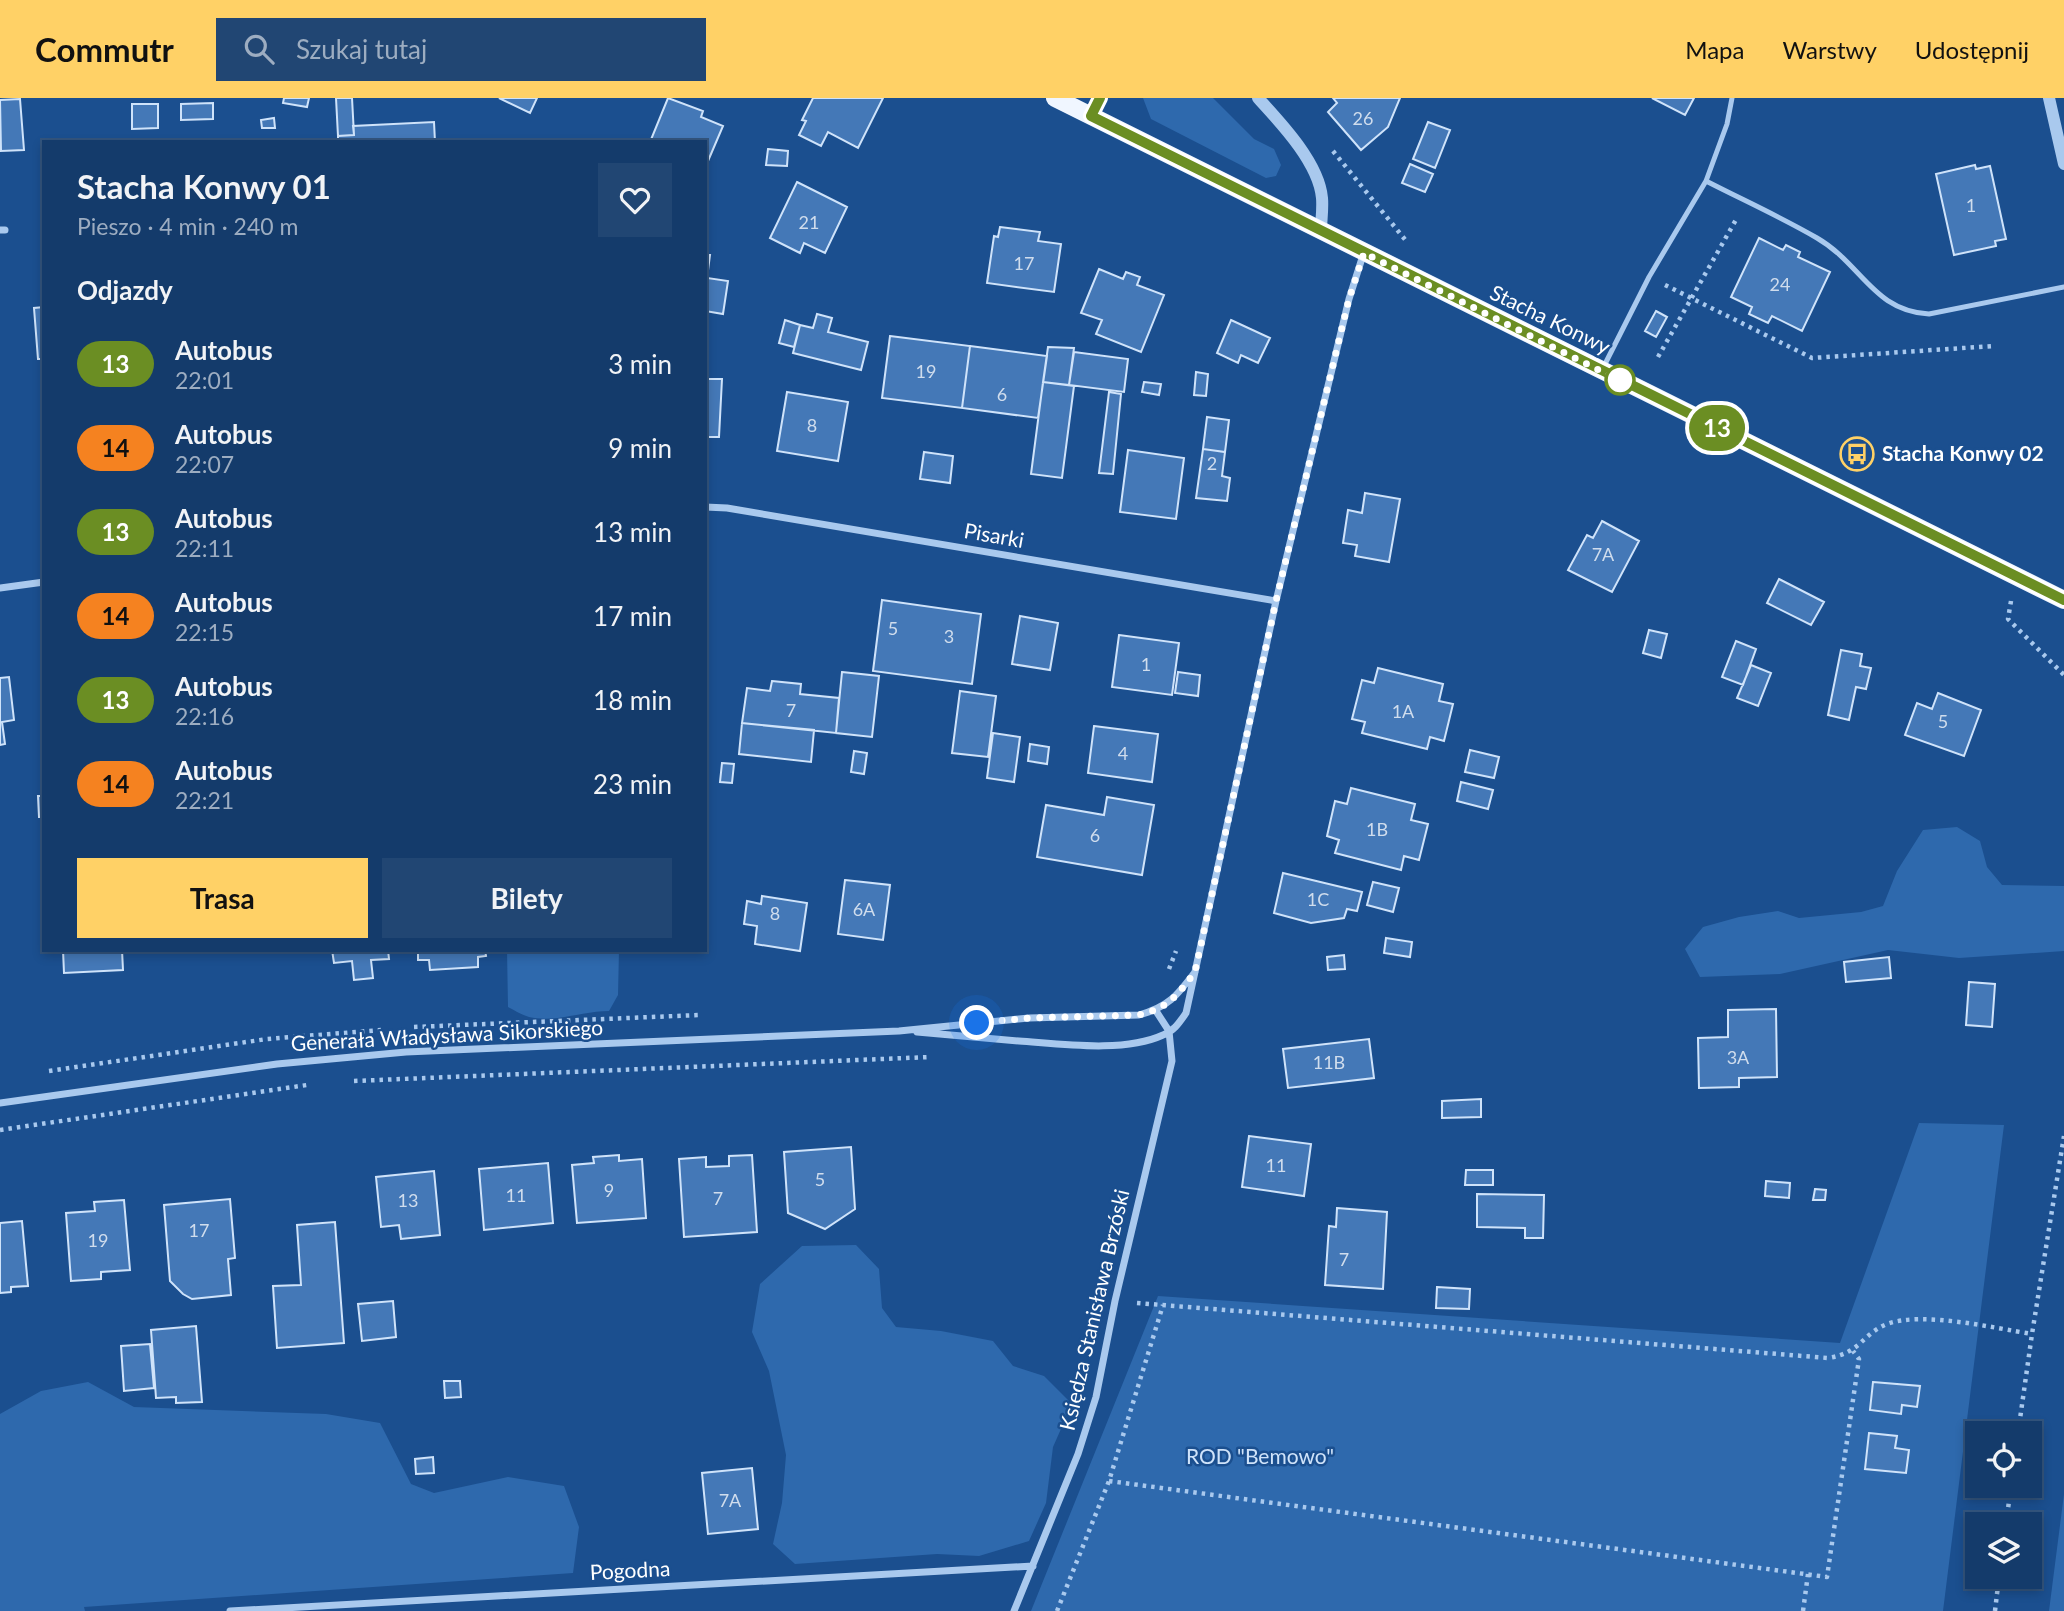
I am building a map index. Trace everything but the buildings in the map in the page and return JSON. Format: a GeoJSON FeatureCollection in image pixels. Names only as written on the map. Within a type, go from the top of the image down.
{"type":"FeatureCollection","features":[{"type":"Feature","properties":{"kind":"main road","name":"Stacha Konwy"},"geometry":{"type":"LineString","coordinates":[[1055,98],[2064,600]]}},
{"type":"Feature","properties":{"kind":"street"},"geometry":{"type":"LineString","coordinates":[[1091,116],[1100,98]]}},
{"type":"Feature","properties":{"kind":"street"},"geometry":{"type":"LineString","coordinates":[[1258,98],[1291,134],[1311,165],[1322,196],[1321,231]]}},
{"type":"Feature","properties":{"kind":"street"},"geometry":{"type":"LineString","coordinates":[[2049,98],[2064,164]]}},
{"type":"Feature","properties":{"kind":"street"},"geometry":{"type":"LineString","coordinates":[[1156,1011],[1171,1002],[1195,972],[1276,601],[1349,299],[1364,253]]}},
{"type":"Feature","properties":{"kind":"street","name":"Pisarki"},"geometry":{"type":"LineString","coordinates":[[707,507],[1276,601]]}},
{"type":"Feature","properties":{"kind":"street"},"geometry":{"type":"LineString","coordinates":[[0,588],[42,582]]}},
{"type":"Feature","properties":{"kind":"street","name":"Generała Władysława Sikorskiego"},"geometry":{"type":"LineString","coordinates":[[899,1031],[1076,1046],[1143,1041],[1176,1027],[1186,1013],[1195,972]]}},
{"type":"Feature","properties":{"kind":"street","name":"Generała Władysława Sikorskiego"},"geometry":{"type":"LineString","coordinates":[[0,1103],[277,1064],[354,1056],[899,1031],[1029,1018],[1139,1015],[1156,1011]]}},
{"type":"Feature","properties":{"kind":"street","name":"Księdza Stanisława Brzóski"},"geometry":{"type":"LineString","coordinates":[[1014,1611],[1078,1454],[1092,1408],[1172,1061],[1169,1031],[1156,1011]]}},
{"type":"Feature","properties":{"kind":"street","name":"Pogodna"},"geometry":{"type":"LineString","coordinates":[[230,1611],[1032,1566]]}},
{"type":"Feature","properties":{"kind":"lane"},"geometry":{"type":"LineString","coordinates":[[1602,371],[1648,277],[1706,181],[1727,124],[1732,98]]}},
{"type":"Feature","properties":{"kind":"lane"},"geometry":{"type":"LineString","coordinates":[[1706,181],[1818,238],[1841,255],[1872,290],[1891,305],[1911,313],[1930,314],[2064,287]]}},
{"type":"Feature","properties":{"kind":"path"},"geometry":{"type":"LineString","coordinates":[[1329,147],[1412,246]]}},
{"type":"Feature","properties":{"kind":"path"},"geometry":{"type":"LineString","coordinates":[[1658,357],[1746,202]]}},
{"type":"Feature","properties":{"kind":"path"},"geometry":{"type":"LineString","coordinates":[[1648,277],[1812,358],[1994,346]]}},
{"type":"Feature","properties":{"kind":"path"},"geometry":{"type":"LineString","coordinates":[[2015,576],[2008,619],[2064,675]]}},
{"type":"Feature","properties":{"kind":"path"},"geometry":{"type":"LineString","coordinates":[[1166,978],[1175,952],[1202,940]]}},
{"type":"Feature","properties":{"kind":"path"},"geometry":{"type":"LineString","coordinates":[[342,1082],[934,1057]]}},
{"type":"Feature","properties":{"kind":"path"},"geometry":{"type":"LineString","coordinates":[[0,1130],[315,1084]]}},
{"type":"Feature","properties":{"kind":"path"},"geometry":{"type":"LineString","coordinates":[[2020,1421],[2064,1136]]}},
{"type":"Feature","properties":{"kind":"path"},"geometry":{"type":"LineString","coordinates":[[1115,1301],[1828,1358],[1853,1351],[1885,1325],[1902,1320],[1931,1320],[2032,1334]]}},
{"type":"Feature","properties":{"kind":"path"},"geometry":{"type":"LineString","coordinates":[[1056,1611],[1109,1481],[1163,1305]]}},
{"type":"Feature","properties":{"kind":"path"},"geometry":{"type":"LineString","coordinates":[[1109,1481],[1827,1577],[1859,1359],[1853,1351]]}},
{"type":"Feature","properties":{"kind":"path"},"geometry":{"type":"LineString","coordinates":[[1803,1611],[1808,1574]]}},
{"type":"Feature","properties":{"kind":"path"},"geometry":{"type":"LineString","coordinates":[[1995,1611],[1998,1589]]}},
{"type":"Feature","properties":{"kind":"green space"},"geometry":{"type":"Polygon","coordinates":[[[1143,98],[1213,98],[1254,139],[1274,149],[1281,165],[1276,176],[1266,178],[1151,119],[1143,98]]]}},
{"type":"Feature","properties":{"kind":"green space"},"geometry":{"type":"Polygon","coordinates":[[[1957,827],[1980,841],[1987,867],[2002,885],[2064,886],[2064,951],[1959,958],[1888,950],[1780,974],[1700,977],[1685,949],[1703,927],[1739,917],[1778,911],[1799,918],[1861,912],[1883,906],[1897,871],[1923,830],[1957,827]]]}},
{"type":"Feature","properties":{"kind":"green space"},"geometry":{"type":"Polygon","coordinates":[[[507,952],[619,952],[618,995],[609,1011],[549,1019],[529,1017],[508,1007],[507,952]]]}},
{"type":"Feature","properties":{"kind":"green space","name":"ROD \"Bemowo\""},"geometry":{"type":"Polygon","coordinates":[[[1919,1123],[2004,1125],[1943,1611],[1031,1611],[1158,1296],[1840,1343],[1919,1123]]]}},
{"type":"Feature","properties":{"kind":"green space"},"geometry":{"type":"Polygon","coordinates":[[[856,1245],[879,1269],[882,1308],[896,1327],[941,1331],[993,1341],[1013,1366],[1044,1376],[1072,1404],[1053,1447],[1046,1503],[1029,1541],[979,1556],[937,1554],[795,1564],[773,1544],[782,1503],[786,1455],[769,1371],[752,1332],[760,1284],[802,1246],[856,1245]]]}},
{"type":"Feature","properties":{"kind":"green space"},"geometry":{"type":"Polygon","coordinates":[[[88,1382],[134,1407],[326,1414],[380,1423],[411,1484],[434,1493],[508,1477],[564,1486],[579,1527],[573,1573],[84,1607],[85,1611],[0,1611],[0,1414],[41,1391],[88,1382]]]}},
{"type":"Feature","properties":{"kind":"green space"},"geometry":{"type":"Polygon","coordinates":[[[2064,1494],[2064,1611],[2049,1611],[2064,1494]]]}},
{"type":"Feature","properties":{"kind":"bus line","name":"13"},"geometry":{"type":"LineString","coordinates":[[1100,98],[1091,116],[2064,600]]}},
{"type":"Feature","properties":{"kind":"place","name":"Stacha Konwy 02"},"geometry":{"type":"Point","coordinates":[1857,454]}},
{"type":"Feature","properties":{"kind":"route"},"geometry":{"type":"LineString","coordinates":[[977,1023],[1029,1018],[1139,1015],[1156,1011],[1171,1002],[1195,972],[1276,601],[1349,299],[1364,253],[1623,382],[1620,380]]}}]}
